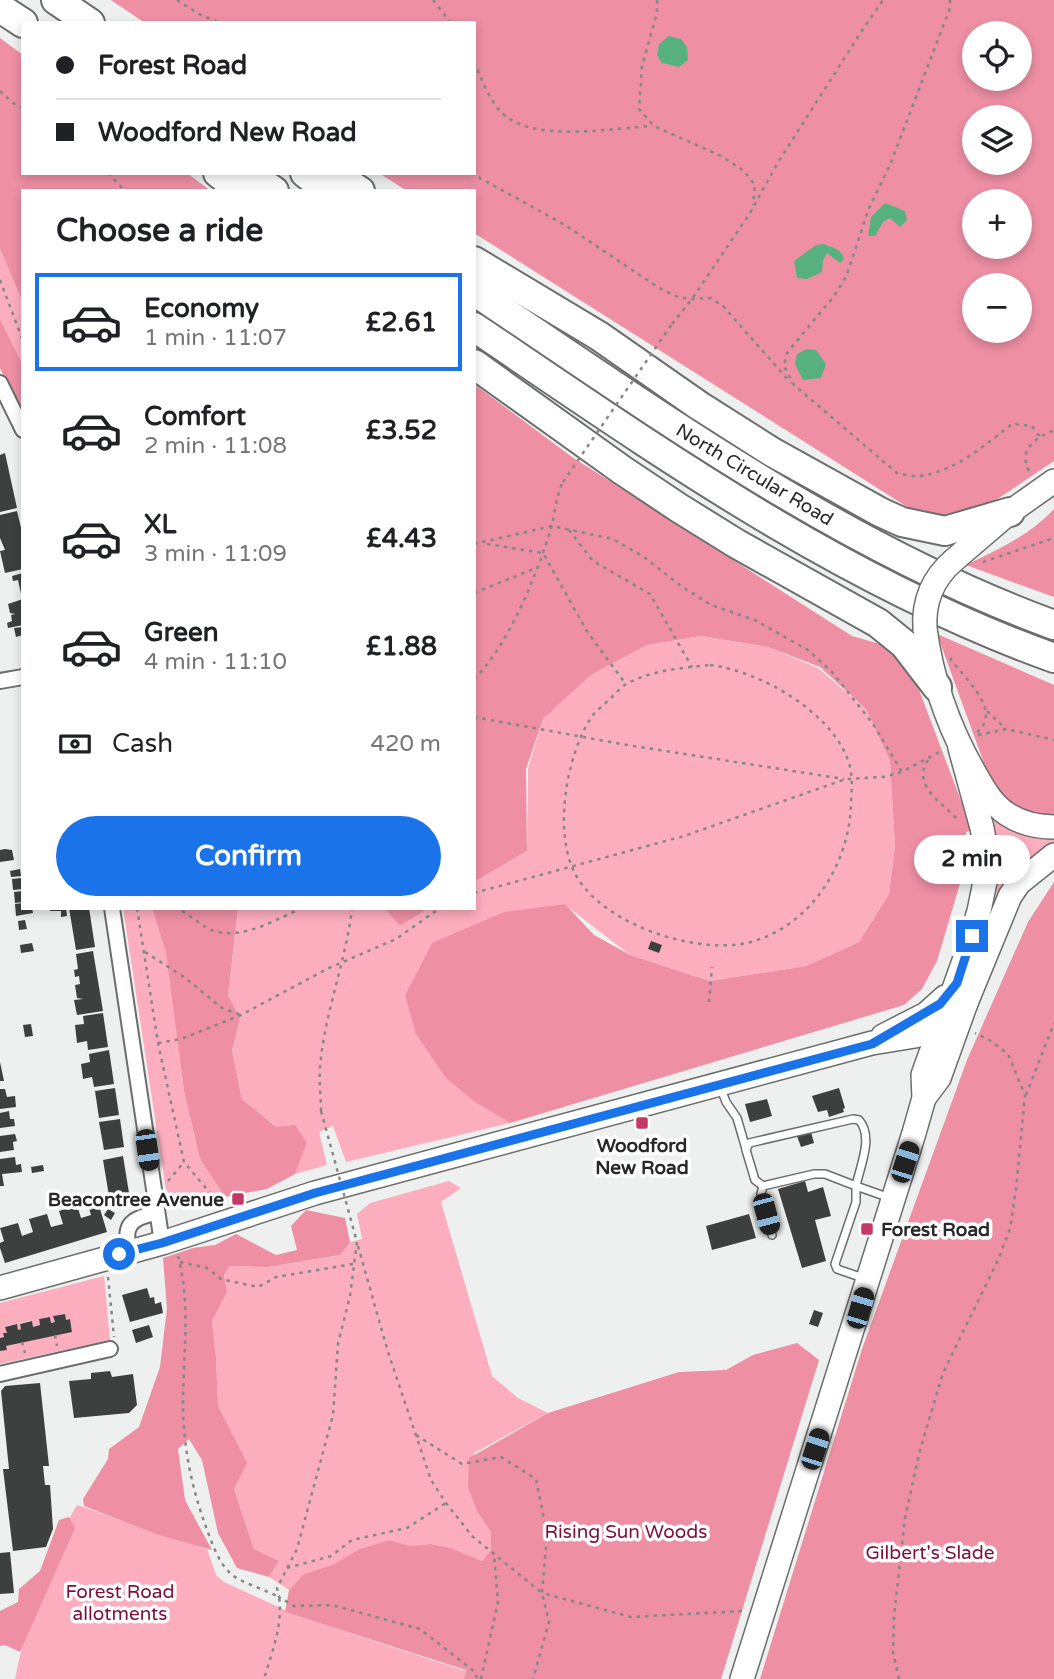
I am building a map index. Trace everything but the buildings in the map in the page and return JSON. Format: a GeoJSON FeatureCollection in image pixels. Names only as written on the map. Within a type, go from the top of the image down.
{"type":"FeatureCollection","features":[{"type":"Feature","properties":{"kind":"highway"},"geometry":{"type":"LineString","coordinates":[[57,0],[87,21]]}},
{"type":"Feature","properties":{"kind":"highway"},"geometry":{"type":"LineString","coordinates":[[0,8],[21,22]]}},
{"type":"Feature","properties":{"kind":"highway"},"geometry":{"type":"LineString","coordinates":[[221,175],[238,189]]}},
{"type":"Feature","properties":{"kind":"highway"},"geometry":{"type":"LineString","coordinates":[[251,175],[271,189]]}},
{"type":"Feature","properties":{"kind":"highway"},"geometry":{"type":"LineString","coordinates":[[307,175],[325,189]]}},
{"type":"Feature","properties":{"kind":"highway"},"geometry":{"type":"LineString","coordinates":[[335,175],[357,189]]}},
{"type":"Feature","properties":{"kind":"highway"},"geometry":{"type":"LineString","coordinates":[[476,262],[599,336],[698,405],[772,452],[880,512],[902,522],[945,531],[1010,512]]}},
{"type":"Feature","properties":{"kind":"highway","name":"North Circular Road"},"geometry":{"type":"LineString","coordinates":[[476,292],[705,445],[792,499],[871,543],[961,587],[1054,625]]}},
{"type":"Feature","properties":{"kind":"highway","name":"North Circular Road"},"geometry":{"type":"LineString","coordinates":[[476,328],[699,479],[776,526],[897,592],[1054,658]]}},
{"type":"Feature","properties":{"kind":"highway"},"geometry":{"type":"LineString","coordinates":[[476,365],[680,508],[737,544],[878,623],[904,643],[937,687]]}},
{"type":"Feature","properties":{"kind":"main road"},"geometry":{"type":"LineString","coordinates":[[924,1098],[939,1078],[962,993],[986,877],[987,855],[982,828],[951,749],[925,629],[925,609],[930,590],[940,573],[1010,512],[1054,481]]}},
{"type":"Feature","properties":{"kind":"main road"},"geometry":{"type":"LineString","coordinates":[[951,749],[988,796],[1007,814],[1039,827],[1054,827]]}},
{"type":"Feature","properties":{"kind":"main road"},"geometry":{"type":"LineString","coordinates":[[742,1679],[924,1098],[923,1075],[944,1019],[962,993],[1010,896],[1024,878],[1054,855]]}},
{"type":"Feature","properties":{"kind":"main road"},"geometry":{"type":"LineString","coordinates":[[883,1042],[940,1004],[962,993]]}},
{"type":"Feature","properties":{"kind":"main road"},"geometry":{"type":"LineString","coordinates":[[0,1287],[129,1251],[170,1248],[315,1193],[720,1084],[915,1036],[944,1019]]}},
{"type":"Feature","properties":{"kind":"main road"},"geometry":{"type":"LineString","coordinates":[[883,1042],[906,1050],[923,1075]]}},
{"type":"Feature","properties":{"kind":"street"},"geometry":{"type":"LineString","coordinates":[[0,383],[21,426]]}},
{"type":"Feature","properties":{"kind":"street"},"geometry":{"type":"LineString","coordinates":[[0,681],[21,677]]}},
{"type":"Feature","properties":{"kind":"street"},"geometry":{"type":"LineString","coordinates":[[112,910],[156,1213],[170,1248]]}},
{"type":"Feature","properties":{"kind":"street"},"geometry":{"type":"LineString","coordinates":[[129,1251],[126,1234],[131,1223],[137,1218],[156,1213]]}},
{"type":"Feature","properties":{"kind":"street"},"geometry":{"type":"LineString","coordinates":[[0,1374],[110,1349]]}},
{"type":"Feature","properties":{"kind":"lane"},"geometry":{"type":"LineString","coordinates":[[720,1084],[726,1102],[737,1118],[755,1180],[763,1186]]}},
{"type":"Feature","properties":{"kind":"lane"},"geometry":{"type":"LineString","coordinates":[[746,1150],[749,1143],[755,1140],[853,1119],[859,1120],[865,1127],[866,1138],[856,1186],[856,1202],[835,1264],[837,1269],[868,1279]]}},
{"type":"Feature","properties":{"kind":"lane"},"geometry":{"type":"LineString","coordinates":[[763,1186],[825,1174],[893,1199]]}},
{"type":"Feature","properties":{"kind":"lane"},"geometry":{"type":"LineString","coordinates":[[763,1186],[761,1194],[772,1235]]}},
{"type":"Feature","properties":{"kind":"path"},"geometry":{"type":"LineString","coordinates":[[177,0],[215,21]]}},
{"type":"Feature","properties":{"kind":"path"},"geometry":{"type":"LineString","coordinates":[[433,0],[449,21]]}},
{"type":"Feature","properties":{"kind":"path"},"geometry":{"type":"LineString","coordinates":[[657,0],[657,13],[642,66],[639,109],[654,126],[721,156],[744,171],[755,185],[755,198],[750,213]]}},
{"type":"Feature","properties":{"kind":"path"},"geometry":{"type":"LineString","coordinates":[[873,0],[878,8]]}},
{"type":"Feature","properties":{"kind":"path"},"geometry":{"type":"LineString","coordinates":[[476,677],[485,668],[517,615],[543,553],[563,482],[750,213],[777,164],[883,0]]}},
{"type":"Feature","properties":{"kind":"path"},"geometry":{"type":"LineString","coordinates":[[794,385],[784,366],[787,353],[834,296],[846,277],[869,208],[890,165],[950,8],[950,0]]}},
{"type":"Feature","properties":{"kind":"path"},"geometry":{"type":"LineString","coordinates":[[476,67],[486,90],[501,113],[514,123],[551,133],[654,126]]}},
{"type":"Feature","properties":{"kind":"path"},"geometry":{"type":"LineString","coordinates":[[0,91],[21,107]]}},
{"type":"Feature","properties":{"kind":"path"},"geometry":{"type":"LineString","coordinates":[[110,175],[123,189]]}},
{"type":"Feature","properties":{"kind":"path"},"geometry":{"type":"LineString","coordinates":[[475,175],[565,225],[659,288],[678,297],[712,298],[723,306],[794,385],[897,473],[918,476],[947,468],[970,456],[1012,424],[1032,426],[1040,437]]}},
{"type":"Feature","properties":{"kind":"path"},"geometry":{"type":"LineString","coordinates":[[0,280],[21,336]]}},
{"type":"Feature","properties":{"kind":"path"},"geometry":{"type":"LineString","coordinates":[[1029,471],[1025,454],[1030,443],[1054,430]]}},
{"type":"Feature","properties":{"kind":"path"},"geometry":{"type":"LineString","coordinates":[[484,544],[552,526],[613,539],[644,557],[711,605],[755,620],[808,650],[833,673],[873,724],[902,772]]}},
{"type":"Feature","properties":{"kind":"path"},"geometry":{"type":"LineString","coordinates":[[569,530],[593,561],[649,594],[692,667]]}},
{"type":"Feature","properties":{"kind":"path"},"geometry":{"type":"LineString","coordinates":[[982,562],[1054,539]]}},
{"type":"Feature","properties":{"kind":"path"},"geometry":{"type":"LineString","coordinates":[[476,544],[543,553]]}},
{"type":"Feature","properties":{"kind":"path"},"geometry":{"type":"LineString","coordinates":[[543,553],[588,632],[626,684]]}},
{"type":"Feature","properties":{"kind":"path"},"geometry":{"type":"LineString","coordinates":[[476,592],[536,568]]}},
{"type":"Feature","properties":{"kind":"path"},"geometry":{"type":"LineString","coordinates":[[949,656],[983,700],[987,711],[987,721],[982,730],[974,736],[1006,729],[1054,740]]}},
{"type":"Feature","properties":{"kind":"path"},"geometry":{"type":"LineString","coordinates":[[710,665],[726,667],[774,686],[801,703],[834,736],[847,758],[853,778],[851,821],[844,851],[830,880],[809,908],[781,929],[750,942],[708,945],[671,939],[625,921],[587,891],[576,876],[564,832],[564,793],[581,736],[594,714],[626,684],[667,669],[710,665]]}},
{"type":"Feature","properties":{"kind":"path"},"geometry":{"type":"LineString","coordinates":[[987,711],[1006,729]]}},
{"type":"Feature","properties":{"kind":"path"},"geometry":{"type":"LineString","coordinates":[[476,717],[846,779]]}},
{"type":"Feature","properties":{"kind":"path"},"geometry":{"type":"LineString","coordinates":[[476,892],[684,836],[846,779],[883,777],[902,772],[951,749]]}},
{"type":"Feature","properties":{"kind":"path"},"geometry":{"type":"LineString","coordinates":[[930,757],[922,774],[923,785],[960,821]]}},
{"type":"Feature","properties":{"kind":"path"},"geometry":{"type":"LineString","coordinates":[[137,910],[158,1043],[184,1162],[222,1207]]}},
{"type":"Feature","properties":{"kind":"path"},"geometry":{"type":"LineString","coordinates":[[182,910],[217,932],[252,931],[298,910]]}},
{"type":"Feature","properties":{"kind":"path"},"geometry":{"type":"LineString","coordinates":[[352,910],[343,962],[323,1047],[320,1069],[321,1111],[388,1352],[430,1480],[472,1536],[542,1593],[631,1617],[750,1610]]}},
{"type":"Feature","properties":{"kind":"path"},"geometry":{"type":"LineString","coordinates":[[158,1043],[181,1039],[241,1015],[343,962],[396,939],[437,910]]}},
{"type":"Feature","properties":{"kind":"path"},"geometry":{"type":"LineString","coordinates":[[143,951],[184,977],[222,1008],[241,1015]]}},
{"type":"Feature","properties":{"kind":"path"},"geometry":{"type":"LineString","coordinates":[[709,1002],[712,967]]}},
{"type":"Feature","properties":{"kind":"path"},"geometry":{"type":"LineString","coordinates":[[899,1679],[893,1652],[894,1616],[905,1518],[920,1450],[943,1373],[998,1260],[1010,1229],[1026,1095],[1054,1023]]}},
{"type":"Feature","properties":{"kind":"path"},"geometry":{"type":"LineString","coordinates":[[971,1031],[991,1041],[1007,1054],[1026,1095]]}},
{"type":"Feature","properties":{"kind":"path"},"geometry":{"type":"LineString","coordinates":[[154,1198],[184,1162]]}},
{"type":"Feature","properties":{"kind":"path"},"geometry":{"type":"LineString","coordinates":[[264,1679],[279,1629],[279,1597],[276,1588],[296,1549],[333,1415],[338,1344],[350,1296],[357,1242]]}},
{"type":"Feature","properties":{"kind":"path"},"geometry":{"type":"LineString","coordinates":[[170,1248],[180,1262],[184,1276],[183,1409],[190,1474],[216,1554],[232,1575],[294,1606],[332,1605],[420,1629],[475,1672],[479,1679]]}},
{"type":"Feature","properties":{"kind":"path"},"geometry":{"type":"LineString","coordinates":[[180,1262],[207,1268],[221,1279],[258,1287],[276,1277],[354,1264]]}},
{"type":"Feature","properties":{"kind":"path"},"geometry":{"type":"LineString","coordinates":[[107,1272],[114,1313],[114,1340],[113,1348],[110,1349]]}},
{"type":"Feature","properties":{"kind":"path"},"geometry":{"type":"LineString","coordinates":[[416,1435],[462,1464],[501,1457],[536,1479],[547,1535],[542,1593],[549,1622],[533,1679]]}},
{"type":"Feature","properties":{"kind":"path"},"geometry":{"type":"LineString","coordinates":[[287,1568],[331,1556],[352,1540],[407,1528],[446,1503]]}},
{"type":"Feature","properties":{"kind":"path"},"geometry":{"type":"LineString","coordinates":[[479,1679],[498,1602],[494,1554]]}},
{"type":"Feature","properties":{"kind":"green space"},"geometry":{"type":"Polygon","coordinates":[[[111,0],[1054,0],[1054,461],[987,506],[949,521],[909,508],[476,234],[476,189],[404,189],[382,175],[476,175],[476,21],[142,21],[111,0]]]}},
{"type":"Feature","properties":{"kind":"green space"},"geometry":{"type":"Polygon","coordinates":[[[0,38],[21,54],[21,175],[190,175],[208,189],[21,189],[21,298],[0,249],[0,38]]]}},
{"type":"Feature","properties":{"kind":"green space"},"geometry":{"type":"Polygon","coordinates":[[[0,249],[21,298],[21,361],[0,319],[0,249]]]}},
{"type":"Feature","properties":{"kind":"green space"},"geometry":{"type":"Polygon","coordinates":[[[0,319],[21,361],[21,415],[0,368],[0,319]]]}},
{"type":"Feature","properties":{"kind":"green space"},"geometry":{"type":"Polygon","coordinates":[[[476,385],[572,457],[852,636],[897,649],[915,679],[972,830],[966,832],[967,860],[937,961],[922,989],[904,1005],[510,1123],[475,1102],[446,1078],[416,1034],[405,995],[432,943],[504,912],[565,904],[594,935],[630,955],[710,981],[806,966],[859,942],[889,894],[895,846],[890,761],[866,709],[820,667],[768,647],[701,636],[647,645],[591,675],[543,719],[526,769],[527,851],[476,881],[476,385]]]}},
{"type":"Feature","properties":{"kind":"green space"},"geometry":{"type":"Polygon","coordinates":[[[1054,509],[1054,597],[966,565],[1024,534],[1054,509]]]}},
{"type":"Feature","properties":{"kind":"green space"},"geometry":{"type":"Polygon","coordinates":[[[937,634],[1054,685],[1054,816],[1035,815],[1001,797],[989,777],[937,634]]]}},
{"type":"Feature","properties":{"kind":"green space"},"geometry":{"type":"Polygon","coordinates":[[[701,636],[768,647],[818,668],[866,709],[890,761],[895,845],[889,894],[859,942],[806,966],[710,981],[630,955],[564,904],[432,943],[405,995],[475,1102],[510,1123],[346,1162],[333,1126],[319,1132],[327,1165],[295,1174],[307,1143],[276,1127],[242,1099],[232,1051],[240,1018],[228,997],[238,910],[386,910],[400,926],[426,910],[476,910],[476,881],[527,851],[528,768],[543,719],[591,675],[647,645],[701,636]]]}},
{"type":"Feature","properties":{"kind":"green space"},"geometry":{"type":"Polygon","coordinates":[[[996,818],[1054,837],[1054,845],[1013,869],[991,901],[1000,865],[994,823],[996,818]]]}},
{"type":"Feature","properties":{"kind":"green space","name":"Gilbert's Slade"},"geometry":{"type":"Polygon","coordinates":[[[1054,882],[1054,1679],[760,1679],[862,1349],[967,1060],[1028,922],[1054,882]]]}},
{"type":"Feature","properties":{"kind":"green space"},"geometry":{"type":"Polygon","coordinates":[[[123,910],[153,910],[167,952],[184,1091],[200,1159],[225,1197],[188,1204],[167,1197],[123,910]]]}},
{"type":"Feature","properties":{"kind":"green space"},"geometry":{"type":"Polygon","coordinates":[[[153,910],[238,910],[228,996],[240,1018],[232,1051],[242,1099],[276,1127],[295,1125],[307,1143],[295,1174],[267,1189],[225,1197],[200,1159],[184,1091],[166,952],[153,910]]]}},
{"type":"Feature","properties":{"kind":"green space"},"geometry":{"type":"Polygon","coordinates":[[[386,910],[426,910],[400,926],[386,910]]]}},
{"type":"Feature","properties":{"kind":"green space"},"geometry":{"type":"Polygon","coordinates":[[[449,1181],[461,1188],[441,1202],[492,1376],[518,1398],[548,1413],[474,1453],[478,1513],[491,1532],[491,1550],[482,1561],[451,1548],[431,1544],[411,1546],[389,1540],[359,1549],[336,1564],[304,1574],[289,1590],[269,1577],[279,1561],[254,1549],[234,1489],[246,1463],[218,1406],[212,1321],[227,1292],[224,1275],[230,1266],[268,1267],[340,1255],[350,1242],[362,1239],[357,1214],[370,1203],[449,1181]]]}},
{"type":"Feature","properties":{"kind":"green space"},"geometry":{"type":"Polygon","coordinates":[[[306,1210],[345,1218],[350,1242],[340,1255],[268,1267],[230,1266],[224,1275],[227,1292],[212,1321],[218,1406],[247,1463],[234,1489],[254,1549],[279,1561],[269,1577],[237,1568],[218,1533],[202,1460],[189,1439],[178,1449],[185,1500],[212,1550],[159,1535],[84,1506],[83,1499],[108,1459],[109,1449],[139,1427],[160,1367],[167,1308],[163,1258],[193,1248],[215,1245],[236,1234],[276,1255],[297,1250],[291,1226],[306,1210]]]}},
{"type":"Feature","properties":{"kind":"green space"},"geometry":{"type":"Polygon","coordinates":[[[104,1276],[110,1340],[0,1364],[0,1351],[6,1350],[6,1346],[72,1331],[70,1319],[66,1320],[64,1314],[54,1316],[55,1322],[51,1323],[50,1317],[39,1319],[40,1325],[33,1327],[31,1321],[20,1323],[21,1329],[18,1330],[16,1324],[6,1326],[7,1333],[3,1333],[4,1337],[0,1338],[0,1303],[104,1276]]]}},
{"type":"Feature","properties":{"kind":"green space","name":"Rising Sun Woods"},"geometry":{"type":"Polygon","coordinates":[[[797,1343],[819,1360],[721,1679],[464,1679],[466,1670],[285,1612],[289,1590],[304,1574],[335,1564],[359,1549],[389,1540],[411,1546],[431,1544],[451,1548],[482,1561],[491,1550],[491,1532],[478,1513],[468,1487],[469,1458],[548,1413],[679,1372],[726,1370],[753,1355],[797,1343]]]}},
{"type":"Feature","properties":{"kind":"green space","name":"Forest Road allotments"},"geometry":{"type":"Polygon","coordinates":[[[77,1505],[207,1549],[216,1575],[224,1582],[285,1612],[466,1671],[464,1679],[15,1679],[40,1589],[57,1544],[77,1505]]]}},
{"type":"Feature","properties":{"kind":"green space"},"geometry":{"type":"Polygon","coordinates":[[[69,1517],[75,1528],[20,1652],[5,1645],[0,1646],[0,1611],[18,1602],[19,1589],[40,1571],[59,1520],[69,1517]]]}},
{"type":"Feature","properties":{"kind":"shaded area"},"geometry":{"type":"Polygon","coordinates":[[[669,36],[681,39],[687,47],[688,60],[679,67],[662,63],[657,55],[659,44],[669,36]]]}},
{"type":"Feature","properties":{"kind":"shaded area"},"geometry":{"type":"Polygon","coordinates":[[[885,203],[905,211],[907,220],[900,227],[890,218],[883,222],[875,236],[868,236],[871,217],[885,203]]]}},
{"type":"Feature","properties":{"kind":"shaded area"},"geometry":{"type":"Polygon","coordinates":[[[824,244],[839,250],[844,259],[840,263],[827,253],[822,272],[807,279],[797,278],[794,261],[816,245],[824,244]]]}},
{"type":"Feature","properties":{"kind":"shaded area"},"geometry":{"type":"Polygon","coordinates":[[[807,349],[816,350],[826,364],[821,378],[803,380],[795,364],[797,354],[807,349]]]}},
{"type":"Feature","properties":{"kind":"place","name":"Woodford New Road"},"geometry":{"type":"Point","coordinates":[642,1123]}},
{"type":"Feature","properties":{"kind":"place","name":"Beacontree Avenue"},"geometry":{"type":"Point","coordinates":[238,1199]}},
{"type":"Feature","properties":{"kind":"place","name":"Forest Road"},"geometry":{"type":"Point","coordinates":[867,1229]}},
{"type":"Feature","properties":{"kind":"route"},"geometry":{"type":"LineString","coordinates":[[119,1254],[162,1243],[315,1193],[872,1044],[940,1004],[957,983],[972,936]]}}]}
